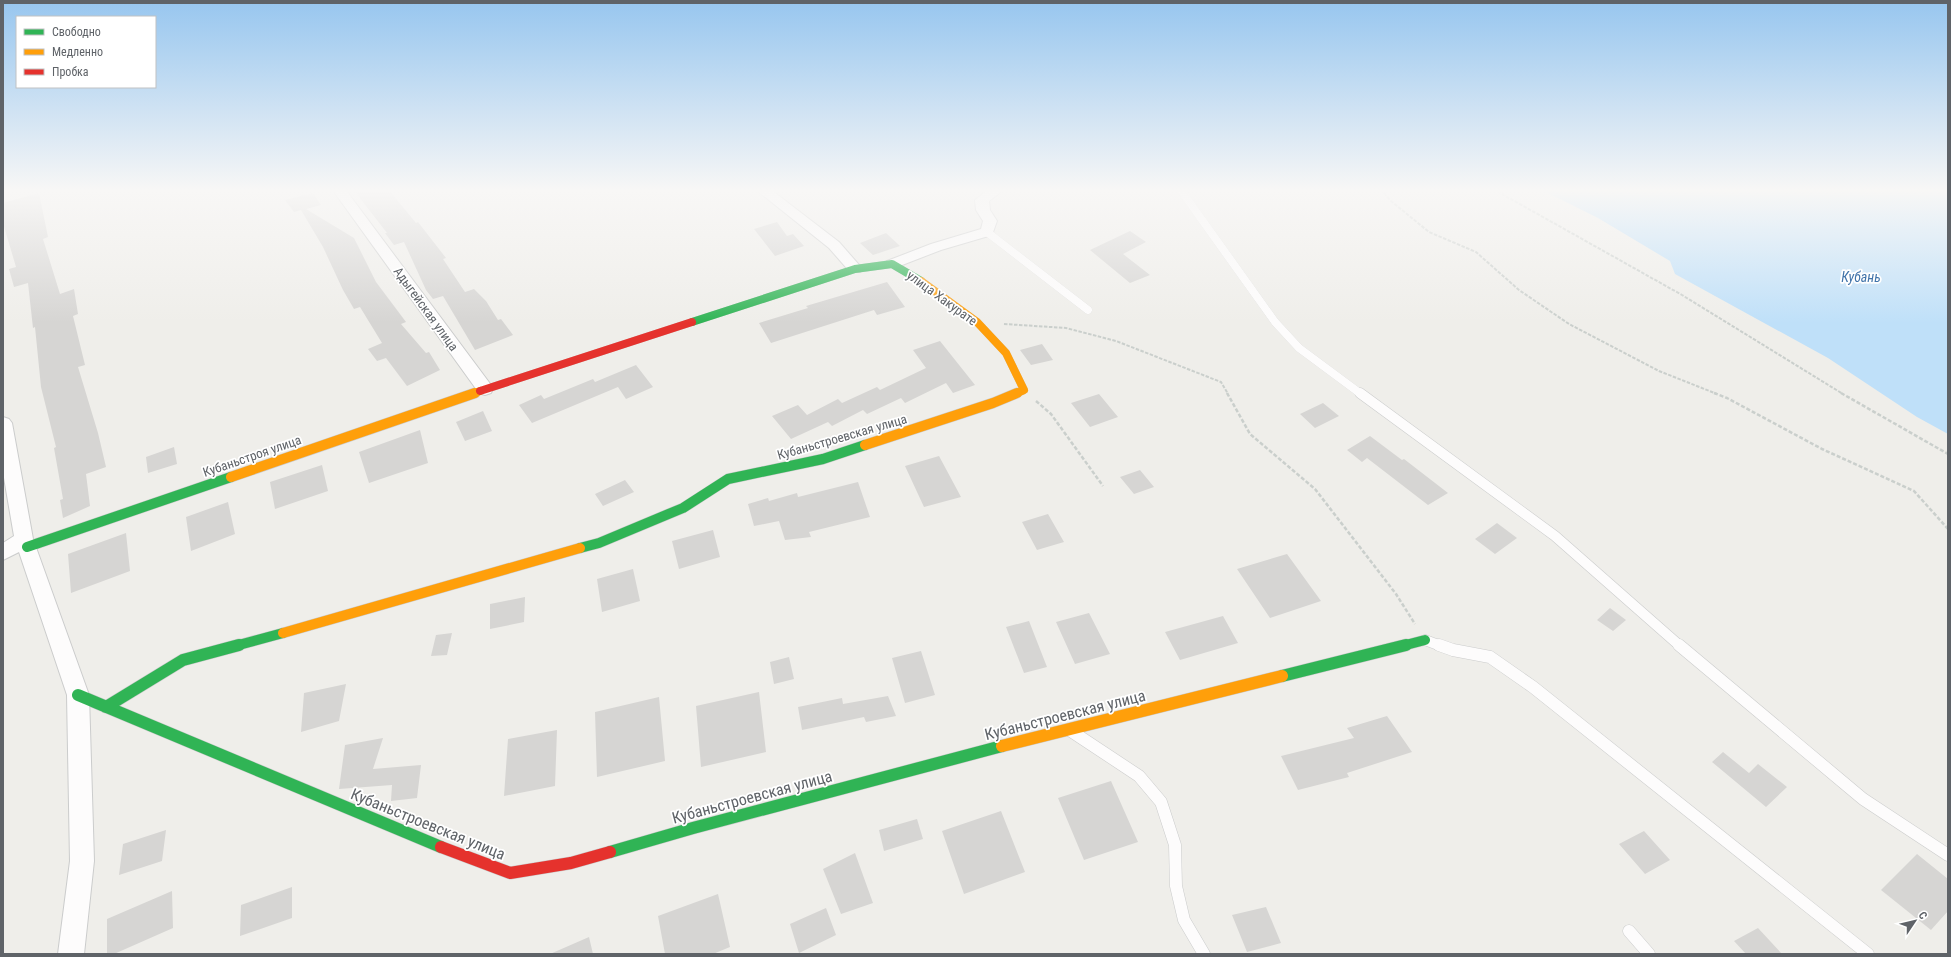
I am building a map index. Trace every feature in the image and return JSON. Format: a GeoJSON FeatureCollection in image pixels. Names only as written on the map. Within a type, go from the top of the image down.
{"type":"FeatureCollection","features":[{"type":"Feature","properties":{"kind":"street","name":"Адыгейская улица"},"geometry":{"type":"LineString","coordinates":[[370,234],[485,390]]}},
{"type":"Feature","properties":{"kind":"street"},"geometry":{"type":"LineString","coordinates":[[819,234],[834,245],[855,269]]}},
{"type":"Feature","properties":{"kind":"street"},"geometry":{"type":"LineString","coordinates":[[892,264],[936,246],[981,234]]}},
{"type":"Feature","properties":{"kind":"street","name":"улица Хакурате"},"geometry":{"type":"LineString","coordinates":[[485,390],[855,269],[892,264],[910,273],[977,322],[1006,353],[1024,390]]}},
{"type":"Feature","properties":{"kind":"street","name":"Кубаньстроя улица"},"geometry":{"type":"LineString","coordinates":[[26,543],[485,390]]}},
{"type":"Feature","properties":{"kind":"street","name":"Кубаньстроевская улица"},"geometry":{"type":"LineString","coordinates":[[106,707],[183,660],[328,621],[599,543],[683,508],[728,480],[823,458],[993,403],[1024,390]]}},
{"type":"Feature","properties":{"kind":"street"},"geometry":{"type":"LineString","coordinates":[[3,423],[26,543],[78,695],[82,861],[71,954]]}},
{"type":"Feature","properties":{"kind":"street"},"geometry":{"type":"LineString","coordinates":[[3,553],[26,543]]}},
{"type":"Feature","properties":{"kind":"street","name":"Кубаньстроевская улица"},"geometry":{"type":"LineString","coordinates":[[78,695],[447,850],[510,873],[571,863],[693,828],[1068,729],[1425,640]]}},
{"type":"Feature","properties":{"kind":"lane"},"geometry":{"type":"LineString","coordinates":[[989,234],[1088,310]]}},
{"type":"Feature","properties":{"kind":"lane"},"geometry":{"type":"LineString","coordinates":[[1211,234],[1275,322],[1299,348],[1555,536],[1680,646],[1863,799],[1948,855]]}},
{"type":"Feature","properties":{"kind":"lane"},"geometry":{"type":"LineString","coordinates":[[1425,640],[1453,650],[1490,657],[1533,687],[1652,784],[1868,954]]}},
{"type":"Feature","properties":{"kind":"lane"},"geometry":{"type":"LineString","coordinates":[[1068,729],[1139,776],[1161,802],[1175,845],[1176,886],[1184,920],[1204,954]]}},
{"type":"Feature","properties":{"kind":"lane"},"geometry":{"type":"LineString","coordinates":[[1629,931],[1649,954]]}},
{"type":"Feature","properties":{"kind":"path"},"geometry":{"type":"LineString","coordinates":[[1433,234],[1476,252],[1519,290],[1569,324],[1659,371],[1728,398],[1822,448],[1914,491],[1948,529]]}},
{"type":"Feature","properties":{"kind":"path"},"geometry":{"type":"LineString","coordinates":[[1575,234],[1708,311],[1904,431],[1948,454]]}},
{"type":"Feature","properties":{"kind":"path"},"geometry":{"type":"LineString","coordinates":[[977,322],[1066,328],[1116,341],[1221,382],[1250,434],[1315,489],[1396,594],[1425,640]]}},
{"type":"Feature","properties":{"kind":"path"},"geometry":{"type":"LineString","coordinates":[[1024,390],[1051,414],[1102,486]]}},
{"type":"Feature","properties":{"kind":"water","name":"Кубань"},"geometry":{"type":"Polygon","coordinates":[[[1624,234],[1948,234],[1948,434],[1917,417],[1828,358],[1675,274],[1670,261],[1624,234]]]}},
{"type":"Feature","properties":{"kind":"building"},"geometry":{"type":"Polygon","coordinates":[[[6,234],[47,234],[48,237],[43,239],[60,294],[74,289],[78,314],[73,316],[85,365],[78,367],[98,433],[106,467],[86,474],[90,506],[63,518],[60,500],[63,499],[54,448],[56,447],[41,387],[35,327],[33,328],[28,283],[14,287],[9,269],[16,267],[6,234]]]}},
{"type":"Feature","properties":{"kind":"building"},"geometry":{"type":"Polygon","coordinates":[[[315,234],[347,234],[354,238],[376,282],[406,322],[401,324],[426,353],[429,352],[440,370],[407,386],[386,358],[377,361],[368,349],[382,343],[360,307],[354,309],[343,290],[315,234]]]}},
{"type":"Feature","properties":{"kind":"building"},"geometry":{"type":"Polygon","coordinates":[[[385,234],[427,234],[446,258],[443,259],[465,292],[474,289],[486,301],[498,320],[501,319],[513,335],[475,350],[443,296],[433,299],[426,290],[404,242],[394,245],[385,234]]]}},
{"type":"Feature","properties":{"kind":"building"},"geometry":{"type":"Polygon","coordinates":[[[758,234],[785,234],[787,236],[793,234],[804,246],[775,256],[758,234]]]}},
{"type":"Feature","properties":{"kind":"building"},"geometry":{"type":"Polygon","coordinates":[[[887,234],[900,246],[873,255],[860,243],[887,234]]]}},
{"type":"Feature","properties":{"kind":"building"},"geometry":{"type":"Polygon","coordinates":[[[1124,234],[1134,234],[1146,242],[1123,254],[1150,275],[1130,283],[1090,250],[1124,234]]]}},
{"type":"Feature","properties":{"kind":"building"},"geometry":{"type":"Polygon","coordinates":[[[887,282],[905,307],[877,315],[874,310],[771,343],[759,323],[808,308],[806,306],[887,282]]]}},
{"type":"Feature","properties":{"kind":"building"},"geometry":{"type":"Polygon","coordinates":[[[940,341],[975,385],[953,393],[946,383],[905,403],[901,398],[867,414],[863,410],[832,426],[828,422],[791,439],[772,416],[798,405],[807,415],[838,399],[842,403],[877,387],[880,390],[926,368],[913,350],[940,341]]]}},
{"type":"Feature","properties":{"kind":"building"},"geometry":{"type":"Polygon","coordinates":[[[1042,344],[1053,360],[1031,365],[1020,350],[1042,344]]]}},
{"type":"Feature","properties":{"kind":"building"},"geometry":{"type":"Polygon","coordinates":[[[636,365],[653,387],[626,399],[618,387],[532,423],[519,405],[541,395],[544,399],[593,379],[595,382],[636,365]]]}},
{"type":"Feature","properties":{"kind":"building"},"geometry":{"type":"Polygon","coordinates":[[[1099,394],[1118,417],[1090,427],[1071,403],[1099,394]]]}},
{"type":"Feature","properties":{"kind":"building"},"geometry":{"type":"Polygon","coordinates":[[[1323,403],[1339,416],[1315,428],[1300,414],[1323,403]]]}},
{"type":"Feature","properties":{"kind":"building"},"geometry":{"type":"Polygon","coordinates":[[[483,411],[492,431],[465,441],[456,422],[483,411]]]}},
{"type":"Feature","properties":{"kind":"building"},"geometry":{"type":"Polygon","coordinates":[[[420,430],[428,463],[369,483],[359,452],[420,430]]]}},
{"type":"Feature","properties":{"kind":"building"},"geometry":{"type":"Polygon","coordinates":[[[1370,436],[1402,460],[1404,459],[1448,493],[1428,505],[1367,458],[1362,462],[1347,450],[1370,436]]]}},
{"type":"Feature","properties":{"kind":"building"},"geometry":{"type":"Polygon","coordinates":[[[174,447],[177,464],[148,473],[146,457],[174,447]]]}},
{"type":"Feature","properties":{"kind":"building"},"geometry":{"type":"Polygon","coordinates":[[[939,456],[961,497],[924,507],[905,466],[939,456]]]}},
{"type":"Feature","properties":{"kind":"building"},"geometry":{"type":"Polygon","coordinates":[[[322,465],[328,491],[275,509],[270,482],[322,465]]]}},
{"type":"Feature","properties":{"kind":"building"},"geometry":{"type":"Polygon","coordinates":[[[1140,470],[1154,487],[1134,494],[1120,477],[1140,470]]]}},
{"type":"Feature","properties":{"kind":"building"},"geometry":{"type":"Polygon","coordinates":[[[625,480],[634,492],[603,506],[595,494],[625,480]]]}},
{"type":"Feature","properties":{"kind":"building"},"geometry":{"type":"Polygon","coordinates":[[[858,482],[870,517],[809,532],[811,537],[785,540],[779,521],[754,526],[748,504],[768,498],[769,501],[797,493],[798,497],[858,482]]]}},
{"type":"Feature","properties":{"kind":"building"},"geometry":{"type":"Polygon","coordinates":[[[228,502],[235,534],[191,551],[186,517],[228,502]]]}},
{"type":"Feature","properties":{"kind":"building"},"geometry":{"type":"Polygon","coordinates":[[[1048,514],[1064,542],[1037,550],[1022,522],[1048,514]]]}},
{"type":"Feature","properties":{"kind":"building"},"geometry":{"type":"Polygon","coordinates":[[[1497,523],[1517,538],[1495,554],[1475,539],[1497,523]]]}},
{"type":"Feature","properties":{"kind":"building"},"geometry":{"type":"Polygon","coordinates":[[[713,530],[720,557],[679,569],[672,541],[713,530]]]}},
{"type":"Feature","properties":{"kind":"building"},"geometry":{"type":"Polygon","coordinates":[[[126,533],[130,571],[71,593],[68,554],[126,533]]]}},
{"type":"Feature","properties":{"kind":"building"},"geometry":{"type":"Polygon","coordinates":[[[1287,554],[1321,601],[1270,618],[1237,569],[1287,554]]]}},
{"type":"Feature","properties":{"kind":"building"},"geometry":{"type":"Polygon","coordinates":[[[633,569],[640,601],[602,612],[597,579],[633,569]]]}},
{"type":"Feature","properties":{"kind":"building"},"geometry":{"type":"Polygon","coordinates":[[[525,597],[524,622],[490,629],[490,604],[525,597]]]}},
{"type":"Feature","properties":{"kind":"building"},"geometry":{"type":"Polygon","coordinates":[[[1610,608],[1626,620],[1613,631],[1597,620],[1610,608]]]}},
{"type":"Feature","properties":{"kind":"building"},"geometry":{"type":"Polygon","coordinates":[[[1089,613],[1110,654],[1075,664],[1056,622],[1089,613]]]}},
{"type":"Feature","properties":{"kind":"building"},"geometry":{"type":"Polygon","coordinates":[[[1223,616],[1238,643],[1180,660],[1165,632],[1223,616]]]}},
{"type":"Feature","properties":{"kind":"building"},"geometry":{"type":"Polygon","coordinates":[[[1029,621],[1047,667],[1024,673],[1006,627],[1029,621]]]}},
{"type":"Feature","properties":{"kind":"building"},"geometry":{"type":"Polygon","coordinates":[[[452,633],[447,655],[431,656],[436,635],[452,633]]]}},
{"type":"Feature","properties":{"kind":"building"},"geometry":{"type":"Polygon","coordinates":[[[921,651],[935,695],[905,703],[892,658],[921,651]]]}},
{"type":"Feature","properties":{"kind":"building"},"geometry":{"type":"Polygon","coordinates":[[[789,657],[794,679],[774,684],[770,662],[789,657]]]}},
{"type":"Feature","properties":{"kind":"building"},"geometry":{"type":"Polygon","coordinates":[[[346,684],[339,721],[301,732],[304,693],[346,684]]]}},
{"type":"Feature","properties":{"kind":"building"},"geometry":{"type":"Polygon","coordinates":[[[759,692],[766,752],[701,767],[696,706],[759,692]]]}},
{"type":"Feature","properties":{"kind":"building"},"geometry":{"type":"Polygon","coordinates":[[[888,696],[896,716],[866,722],[864,717],[802,730],[798,707],[842,698],[843,704],[888,696]]]}},
{"type":"Feature","properties":{"kind":"building"},"geometry":{"type":"Polygon","coordinates":[[[659,697],[665,761],[597,777],[595,712],[659,697]]]}},
{"type":"Feature","properties":{"kind":"building"},"geometry":{"type":"Polygon","coordinates":[[[1387,716],[1412,752],[1347,773],[1349,777],[1298,790],[1281,756],[1354,738],[1347,728],[1387,716]]]}},
{"type":"Feature","properties":{"kind":"building"},"geometry":{"type":"Polygon","coordinates":[[[557,730],[555,786],[504,796],[508,739],[557,730]]]}},
{"type":"Feature","properties":{"kind":"building"},"geometry":{"type":"Polygon","coordinates":[[[383,738],[373,769],[421,765],[417,798],[391,801],[392,785],[339,789],[345,745],[383,738]]]}},
{"type":"Feature","properties":{"kind":"building"},"geometry":{"type":"Polygon","coordinates":[[[1723,752],[1749,773],[1758,764],[1787,787],[1766,807],[1712,762],[1723,752]]]}},
{"type":"Feature","properties":{"kind":"building"},"geometry":{"type":"Polygon","coordinates":[[[1111,781],[1138,842],[1084,860],[1058,798],[1111,781]]]}},
{"type":"Feature","properties":{"kind":"building"},"geometry":{"type":"Polygon","coordinates":[[[1001,811],[1025,872],[964,894],[942,831],[1001,811]]]}},
{"type":"Feature","properties":{"kind":"building"},"geometry":{"type":"Polygon","coordinates":[[[917,819],[923,839],[884,851],[879,830],[917,819]]]}},
{"type":"Feature","properties":{"kind":"building"},"geometry":{"type":"Polygon","coordinates":[[[166,830],[162,861],[119,875],[123,844],[166,830]]]}},
{"type":"Feature","properties":{"kind":"building"},"geometry":{"type":"Polygon","coordinates":[[[1644,831],[1670,860],[1645,874],[1619,844],[1644,831]]]}},
{"type":"Feature","properties":{"kind":"building"},"geometry":{"type":"Polygon","coordinates":[[[855,853],[873,903],[841,914],[823,869],[855,853]]]}},
{"type":"Feature","properties":{"kind":"building"},"geometry":{"type":"Polygon","coordinates":[[[1917,854],[1948,879],[1948,911],[1931,930],[1881,890],[1917,854]]]}},
{"type":"Feature","properties":{"kind":"building"},"geometry":{"type":"Polygon","coordinates":[[[292,887],[292,918],[240,936],[241,905],[292,887]]]}},
{"type":"Feature","properties":{"kind":"building"},"geometry":{"type":"Polygon","coordinates":[[[172,891],[173,928],[114,954],[107,954],[107,919],[172,891]]]}},
{"type":"Feature","properties":{"kind":"building"},"geometry":{"type":"Polygon","coordinates":[[[718,894],[730,947],[713,954],[665,954],[658,916],[718,894]]]}},
{"type":"Feature","properties":{"kind":"building"},"geometry":{"type":"Polygon","coordinates":[[[1266,907],[1281,943],[1247,952],[1232,915],[1266,907]]]}},
{"type":"Feature","properties":{"kind":"building"},"geometry":{"type":"Polygon","coordinates":[[[826,908],[836,935],[799,953],[790,924],[826,908]]]}},
{"type":"Feature","properties":{"kind":"building"},"geometry":{"type":"Polygon","coordinates":[[[1758,928],[1782,954],[1746,954],[1734,941],[1758,928]]]}},
{"type":"Feature","properties":{"kind":"building"},"geometry":{"type":"Polygon","coordinates":[[[589,937],[593,954],[550,954],[589,937]]]}},
{"type":"Feature","properties":{"kind":"traffic: fast"},"geometry":{"type":"LineString","coordinates":[[692,322],[855,269],[892,264],[910,273],[921,281]]}},
{"type":"Feature","properties":{"kind":"traffic: fast"},"geometry":{"type":"LineString","coordinates":[[580,548],[599,543],[683,508],[728,479],[823,459],[865,445]]}},
{"type":"Feature","properties":{"kind":"traffic: fast"},"geometry":{"type":"LineString","coordinates":[[27,547],[231,477]]}},
{"type":"Feature","properties":{"kind":"traffic: fast"},"geometry":{"type":"LineString","coordinates":[[106,707],[183,660],[283,633]]}},
{"type":"Feature","properties":{"kind":"traffic: fast"},"geometry":{"type":"LineString","coordinates":[[1282,676],[1425,640]]}},
{"type":"Feature","properties":{"kind":"traffic: fast"},"geometry":{"type":"LineString","coordinates":[[78,695],[441,847]]}},
{"type":"Feature","properties":{"kind":"traffic: fast"},"geometry":{"type":"LineString","coordinates":[[610,852],[693,828],[1002,746]]}},
{"type":"Feature","properties":{"kind":"traffic: slow"},"geometry":{"type":"LineString","coordinates":[[865,445],[993,403],[1024,390],[1006,353],[977,322],[921,281]]}},
{"type":"Feature","properties":{"kind":"traffic: slow"},"geometry":{"type":"LineString","coordinates":[[231,477],[480,391]]}},
{"type":"Feature","properties":{"kind":"traffic: slow"},"geometry":{"type":"LineString","coordinates":[[283,633],[580,548]]}},
{"type":"Feature","properties":{"kind":"traffic: slow"},"geometry":{"type":"LineString","coordinates":[[1002,746],[1282,676]]}},
{"type":"Feature","properties":{"kind":"traffic: jam"},"geometry":{"type":"LineString","coordinates":[[480,391],[692,322]]}},
{"type":"Feature","properties":{"kind":"traffic: jam"},"geometry":{"type":"LineString","coordinates":[[441,847],[510,873],[571,863],[610,852]]}}]}
